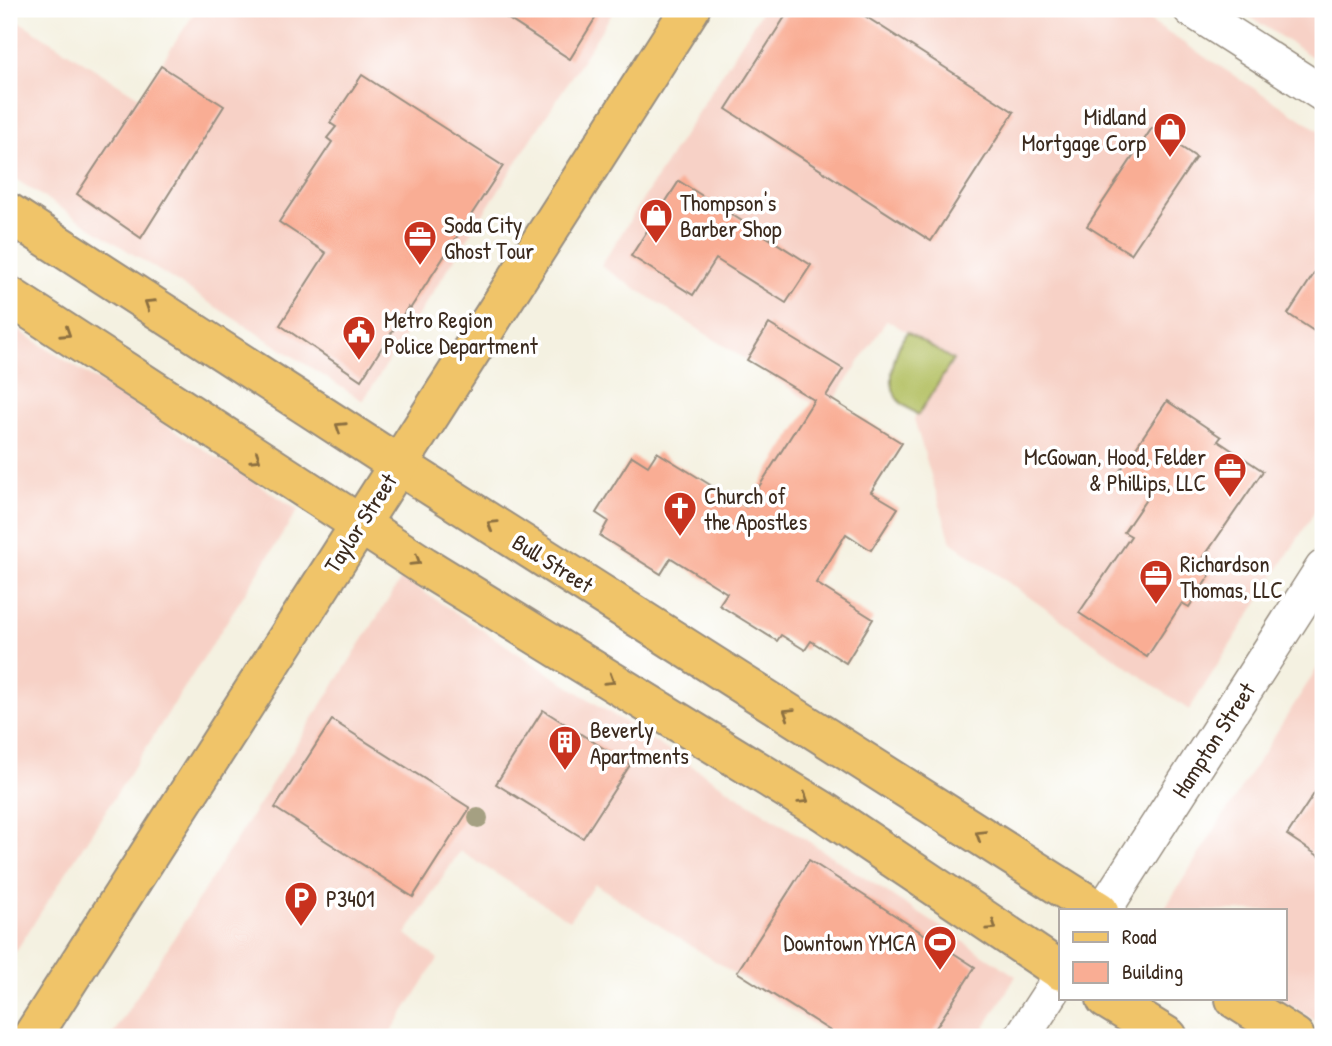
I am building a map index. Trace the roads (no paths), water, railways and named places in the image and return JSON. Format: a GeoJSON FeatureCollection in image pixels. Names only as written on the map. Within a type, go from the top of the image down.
{"type":"FeatureCollection","features":[{"type":"Feature","properties":{"kind":"main road","name":"Taylor Street"},"geometry":{"type":"LineString","coordinates":[[32,1037],[690,9]]}},
{"type":"Feature","properties":{"kind":"main road","name":"Bull Street"},"geometry":{"type":"LineString","coordinates":[[9,213],[397,464],[1098,909]]}},
{"type":"Feature","properties":{"kind":"main road"},"geometry":{"type":"LineString","coordinates":[[9,296],[359,524],[822,811],[1059,970]]}},
{"type":"Feature","properties":{"kind":"main road"},"geometry":{"type":"LineString","coordinates":[[1108,1000],[1168,1037]]}},
{"type":"Feature","properties":{"kind":"main road"},"geometry":{"type":"LineString","coordinates":[[1237,1000],[1295,1037]]}},
{"type":"Feature","properties":{"kind":"street"},"geometry":{"type":"LineString","coordinates":[[1191,9],[1323,94]]}},
{"type":"Feature","properties":{"kind":"street","name":"Hampton Street"},"geometry":{"type":"LineString","coordinates":[[1102,909],[1323,568]]}},
{"type":"Feature","properties":{"kind":"street"},"geometry":{"type":"LineString","coordinates":[[1022,1037],[1059,980]]}},
{"type":"Feature","properties":{"kind":"place","name":"Midland Mortgage Corp"},"geometry":{"type":"Point","coordinates":[1170,159]}},
{"type":"Feature","properties":{"kind":"place","name":"Thompson's Barber Shop"},"geometry":{"type":"Point","coordinates":[656,245]}},
{"type":"Feature","properties":{"kind":"place","name":"Soda City Ghost Tour"},"geometry":{"type":"Point","coordinates":[420,267]}},
{"type":"Feature","properties":{"kind":"place","name":"Metro Region Police Department"},"geometry":{"type":"Point","coordinates":[359,362]}},
{"type":"Feature","properties":{"kind":"place","name":"McGowan, Hood, Felder & Phillips, LLC"},"geometry":{"type":"Point","coordinates":[1230,499]}},
{"type":"Feature","properties":{"kind":"place","name":"Church of the Apostles"},"geometry":{"type":"Point","coordinates":[680,538]}},
{"type":"Feature","properties":{"kind":"place","name":"Richardson Thomas, LLC"},"geometry":{"type":"Point","coordinates":[1156,606]}},
{"type":"Feature","properties":{"kind":"place","name":"Beverly Apartments"},"geometry":{"type":"Point","coordinates":[565,772]}},
{"type":"Feature","properties":{"kind":"place","name":"P3401"},"geometry":{"type":"Point","coordinates":[301,928]}},
{"type":"Feature","properties":{"kind":"place","name":"Downtown YMCA"},"geometry":{"type":"Point","coordinates":[940,972]}}]}
